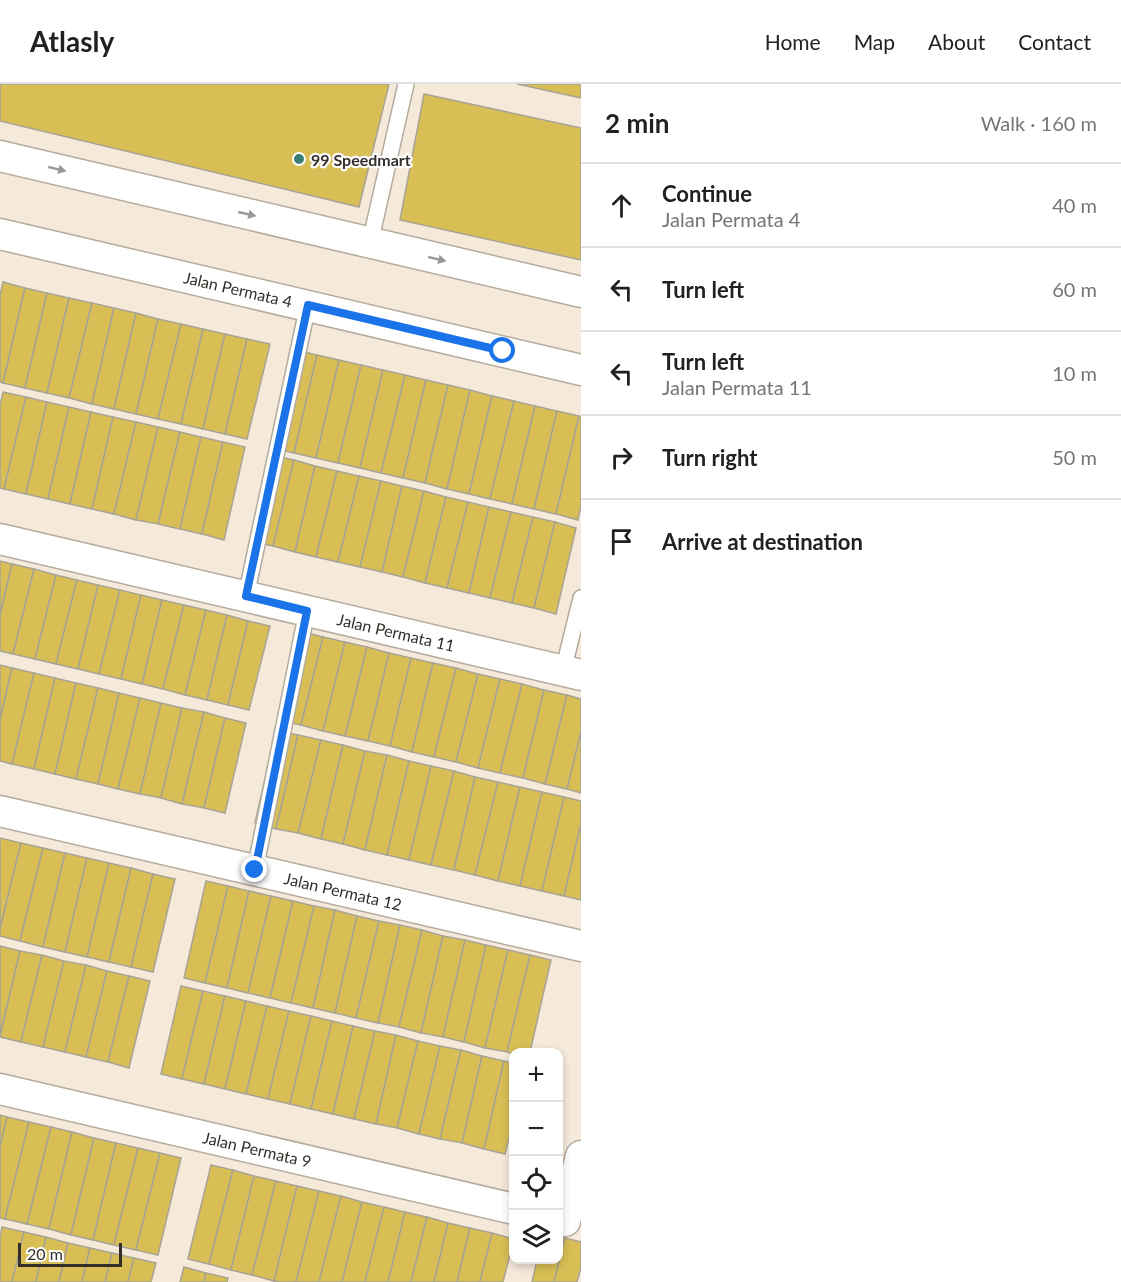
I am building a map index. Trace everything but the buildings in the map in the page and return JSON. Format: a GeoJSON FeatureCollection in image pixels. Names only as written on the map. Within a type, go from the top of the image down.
{"type":"FeatureCollection","features":[{"type":"Feature","properties":{"kind":"street"},"geometry":{"type":"LineString","coordinates":[[0,156],[581,292]]}},
{"type":"Feature","properties":{"kind":"street","name":"Jalan Permata 4"},"geometry":{"type":"LineString","coordinates":[[0,234],[581,370]]}},
{"type":"Feature","properties":{"kind":"street","name":"Jalan Permata 11"},"geometry":{"type":"LineString","coordinates":[[0,539],[572,673]]}},
{"type":"Feature","properties":{"kind":"street","name":"Jalan Permata 12"},"geometry":{"type":"LineString","coordinates":[[0,811],[581,946]]}},
{"type":"Feature","properties":{"kind":"street","name":"Jalan Permata 9"},"geometry":{"type":"LineString","coordinates":[[0,1089],[509,1208]]}},
{"type":"Feature","properties":{"kind":"street"},"geometry":{"type":"LineString","coordinates":[[568,1221],[581,1156]]}},
{"type":"Feature","properties":{"kind":"lane"},"geometry":{"type":"LineString","coordinates":[[370,243],[406,84]]}},
{"type":"Feature","properties":{"kind":"lane"},"geometry":{"type":"LineString","coordinates":[[246,596],[308,305]]}},
{"type":"Feature","properties":{"kind":"lane"},"geometry":{"type":"LineString","coordinates":[[572,673],[581,598]]}},
{"type":"Feature","properties":{"kind":"lane"},"geometry":{"type":"LineString","coordinates":[[255,870],[307,611]]}},
{"type":"Feature","properties":{"kind":"place","name":"99 Speedmart"},"geometry":{"type":"Point","coordinates":[299,159]}},
{"type":"Feature","properties":{"kind":"route"},"geometry":{"type":"LineString","coordinates":[[255,870],[307,611],[246,596],[308,305],[503,351]]}}]}
